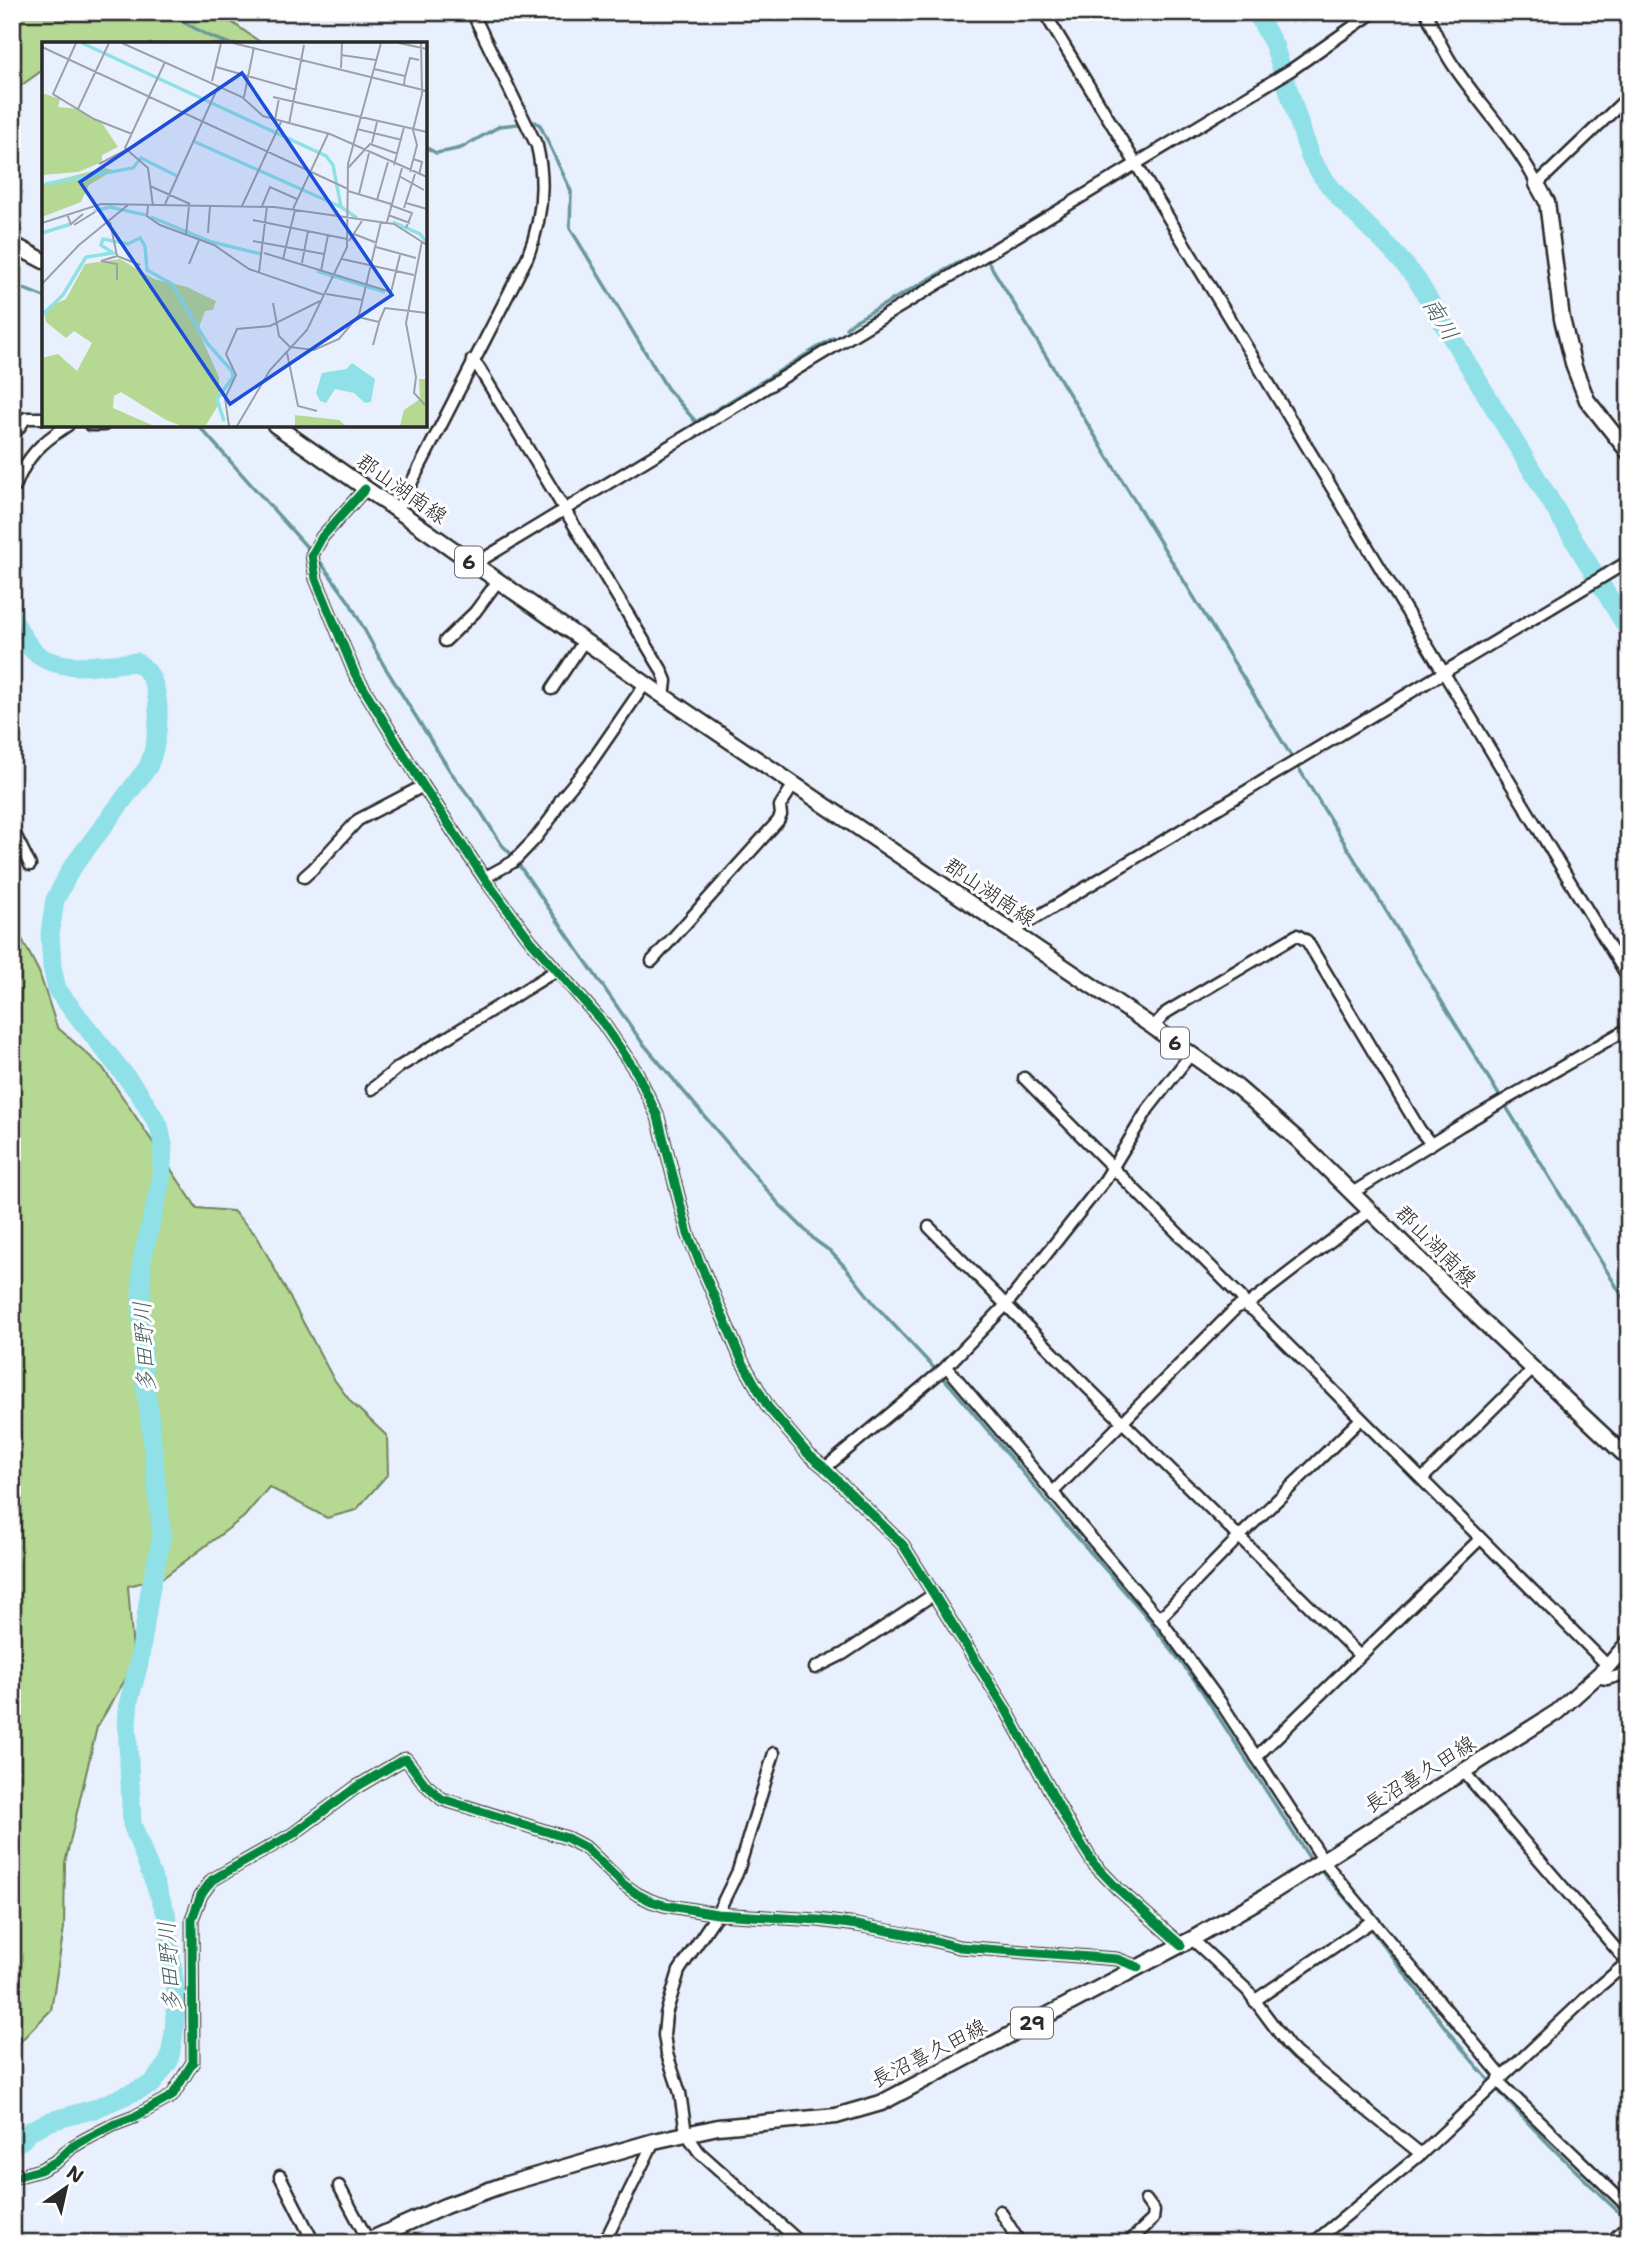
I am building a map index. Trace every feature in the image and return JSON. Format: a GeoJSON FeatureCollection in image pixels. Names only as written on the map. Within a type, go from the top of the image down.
{"type":"FeatureCollection","features":[{"type":"Feature","properties":{"kind":"main road"},"geometry":{"type":"LineString","coordinates":[[1537,184],[1547,202],[1562,319],[1574,368],[1587,400],[1629,453]]}},
{"type":"Feature","properties":{"kind":"main road"},"geometry":{"type":"LineString","coordinates":[[12,244],[42,260]]}},
{"type":"Feature","properties":{"kind":"main road","name":"郡山湖南線"},"geometry":{"type":"LineString","coordinates":[[278,427],[645,684],[1153,1027],[1237,1087],[1272,1116],[1629,1459]]}},
{"type":"Feature","properties":{"kind":"main road","name":"長沼喜久田線"},"geometry":{"type":"LineString","coordinates":[[365,2241],[491,2189],[654,2141],[718,2127],[836,2116],[881,2103],[1186,1942],[1324,1860],[1557,1712],[1608,1666],[1629,1642]]}},
{"type":"Feature","properties":{"kind":"street"},"geometry":{"type":"LineString","coordinates":[[397,511],[530,249],[539,221],[543,190],[537,146],[472,12]]}},
{"type":"Feature","properties":{"kind":"street"},"geometry":{"type":"LineString","coordinates":[[1044,12],[1629,979]]}},
{"type":"Feature","properties":{"kind":"street"},"geometry":{"type":"LineString","coordinates":[[475,566],[1291,70],[1374,12]]}},
{"type":"Feature","properties":{"kind":"street"},"geometry":{"type":"LineString","coordinates":[[1426,12],[1452,65],[1502,128],[1537,184],[1629,96]]}},
{"type":"Feature","properties":{"kind":"street"},"geometry":{"type":"LineString","coordinates":[[472,360],[661,669],[666,681],[664,696]]}},
{"type":"Feature","properties":{"kind":"street"},"geometry":{"type":"LineString","coordinates":[[12,437],[18,419],[42,418]]}},
{"type":"Feature","properties":{"kind":"street"},"geometry":{"type":"LineString","coordinates":[[15,487],[39,446],[65,427]]}},
{"type":"Feature","properties":{"kind":"street"},"geometry":{"type":"LineString","coordinates":[[365,489],[334,522],[312,555],[316,579],[355,674],[423,786],[484,878],[531,941],[603,1023],[650,1096],[663,1132],[688,1234],[742,1361],[768,1407],[808,1454],[893,1533],[1005,1708],[1068,1823],[1094,1864],[1118,1889],[1241,1984],[1297,2054],[1421,2154]]}},
{"type":"Feature","properties":{"kind":"street"},"geometry":{"type":"LineString","coordinates":[[1012,932],[1629,561]]}},
{"type":"Feature","properties":{"kind":"street"},"geometry":{"type":"LineString","coordinates":[[445,641],[475,612],[498,581]]}},
{"type":"Feature","properties":{"kind":"street"},"geometry":{"type":"LineString","coordinates":[[552,690],[584,641]]}},
{"type":"Feature","properties":{"kind":"street"},"geometry":{"type":"LineString","coordinates":[[484,878],[513,862],[535,839],[645,684]]}},
{"type":"Feature","properties":{"kind":"street"},"geometry":{"type":"LineString","coordinates":[[652,961],[778,821],[781,816],[780,806],[794,785]]}},
{"type":"Feature","properties":{"kind":"street"},"geometry":{"type":"LineString","coordinates":[[304,877],[358,820],[423,786]]}},
{"type":"Feature","properties":{"kind":"street"},"geometry":{"type":"LineString","coordinates":[[12,828],[30,865]]}},
{"type":"Feature","properties":{"kind":"street"},"geometry":{"type":"LineString","coordinates":[[1153,1027],[1167,1012],[1300,935],[1307,941],[1431,1144]]}},
{"type":"Feature","properties":{"kind":"street"},"geometry":{"type":"LineString","coordinates":[[372,1089],[399,1067],[557,970]]}},
{"type":"Feature","properties":{"kind":"street"},"geometry":{"type":"LineString","coordinates":[[1352,1193],[1629,1028]]}},
{"type":"Feature","properties":{"kind":"street"},"geometry":{"type":"LineString","coordinates":[[825,1468],[947,1367],[1006,1305],[1113,1169],[1148,1109],[1191,1054]]}},
{"type":"Feature","properties":{"kind":"street"},"geometry":{"type":"LineString","coordinates":[[1024,1078],[1241,1297],[1246,1306],[1608,1666]]}},
{"type":"Feature","properties":{"kind":"street"},"geometry":{"type":"LineString","coordinates":[[1053,1492],[1236,1308],[1246,1306],[1370,1211]]}},
{"type":"Feature","properties":{"kind":"street"},"geometry":{"type":"LineString","coordinates":[[929,1227],[1359,1655]]}},
{"type":"Feature","properties":{"kind":"street"},"geometry":{"type":"LineString","coordinates":[[947,1367],[1159,1619],[1221,1703],[1324,1860],[1499,2073],[1502,2085],[1629,2208]]}},
{"type":"Feature","properties":{"kind":"street"},"geometry":{"type":"LineString","coordinates":[[1422,1479],[1533,1369]]}},
{"type":"Feature","properties":{"kind":"street"},"geometry":{"type":"LineString","coordinates":[[1159,1619],[1361,1419]]}},
{"type":"Feature","properties":{"kind":"street"},"geometry":{"type":"LineString","coordinates":[[1256,1757],[1479,1540]]}},
{"type":"Feature","properties":{"kind":"street"},"geometry":{"type":"LineString","coordinates":[[815,1668],[843,1654],[934,1594]]}},
{"type":"Feature","properties":{"kind":"street"},"geometry":{"type":"LineString","coordinates":[[1596,1677],[1607,1679],[1629,1673]]}},
{"type":"Feature","properties":{"kind":"street"},"geometry":{"type":"LineString","coordinates":[[774,1754],[738,1871],[717,1914],[679,1971],[666,2014],[664,2035],[667,2054],[680,2093],[686,2133],[699,2151],[801,2243]]}},
{"type":"Feature","properties":{"kind":"street"},"geometry":{"type":"LineString","coordinates":[[12,2178],[40,2170],[57,2161],[84,2140],[172,2096],[192,2062],[192,1919],[201,1895],[212,1880],[293,1834],[355,1788],[406,1759],[425,1784],[442,1799],[568,1838],[586,1848],[623,1884],[651,1901],[717,1914],[818,1920],[921,1937],[959,1947],[1102,1957],[1138,1966]]}},
{"type":"Feature","properties":{"kind":"street"},"geometry":{"type":"LineString","coordinates":[[1312,2243],[1421,2154],[1628,1962],[1464,1772]]}},
{"type":"Feature","properties":{"kind":"street"},"geometry":{"type":"LineString","coordinates":[[1254,2001],[1372,1921]]}},
{"type":"Feature","properties":{"kind":"street"},"geometry":{"type":"LineString","coordinates":[[604,2243],[654,2141]]}},
{"type":"Feature","properties":{"kind":"street"},"geometry":{"type":"LineString","coordinates":[[280,2176],[314,2243]]}},
{"type":"Feature","properties":{"kind":"street"},"geometry":{"type":"LineString","coordinates":[[338,2186],[365,2241]]}},
{"type":"Feature","properties":{"kind":"street"},"geometry":{"type":"LineString","coordinates":[[1128,2243],[1154,2217],[1154,2211],[1146,2200]]}},
{"type":"Feature","properties":{"kind":"street"},"geometry":{"type":"LineString","coordinates":[[1000,2211],[1020,2243]]}},
{"type":"Feature","properties":{"kind":"street"},"geometry":{"type":"LineString","coordinates":[[1610,2243],[1629,2224]]}},
{"type":"Feature","properties":{"kind":"green space"},"geometry":{"type":"Polygon","coordinates":[[[12,12],[194,12],[230,21],[260,42],[42,42],[42,70],[12,92],[12,12]]]}},
{"type":"Feature","properties":{"kind":"green space"},"geometry":{"type":"Polygon","coordinates":[[[12,920],[39,972],[57,1027],[103,1068],[197,1208],[233,1211],[257,1236],[333,1378],[351,1402],[387,1436],[388,1474],[356,1510],[327,1518],[269,1487],[244,1517],[164,1577],[128,1586],[134,1665],[97,1727],[65,1863],[64,1928],[51,2010],[12,2050],[12,920]]]}},
{"type":"Feature","properties":{"kind":"waterway"},"geometry":{"type":"LineString","coordinates":[[165,12],[225,42]]}},
{"type":"Feature","properties":{"kind":"waterway","name":"南川"},"geometry":{"type":"LineString","coordinates":[[1256,12],[1274,45],[1310,157],[1347,206],[1391,249],[1417,280],[1629,631]]}},
{"type":"Feature","properties":{"kind":"waterway"},"geometry":{"type":"LineString","coordinates":[[427,148],[436,153],[448,151],[461,148],[500,126],[535,122],[540,125],[571,191],[570,228],[667,388],[696,422],[833,338]]}},
{"type":"Feature","properties":{"kind":"waterway"},"geometry":{"type":"LineString","coordinates":[[846,328],[981,250],[1629,1307]]}},
{"type":"Feature","properties":{"kind":"waterway"},"geometry":{"type":"LineString","coordinates":[[12,284],[42,296]]}},
{"type":"Feature","properties":{"kind":"waterway"},"geometry":{"type":"LineString","coordinates":[[200,427],[321,563],[350,603],[383,664],[450,771],[502,845],[512,855],[641,1041],[778,1203],[816,1241],[830,1251],[876,1306],[950,1385],[1141,1610],[1196,1682],[1312,1862]]}},
{"type":"Feature","properties":{"kind":"waterway","name":"多田野川"},"geometry":{"type":"LineString","coordinates":[[12,617],[29,646],[46,660],[58,664],[85,666],[136,662],[146,670],[157,696],[156,742],[148,767],[71,869],[55,900],[50,933],[52,967],[57,990],[139,1093],[159,1126],[163,1145],[161,1181],[142,1260],[141,1298],[144,1379],[162,1536],[127,1723],[132,1824],[166,1913],[176,1998],[169,2061],[152,2084],[94,2109],[51,2121],[31,2130],[22,2140],[12,2145]]}},
{"type":"Feature","properties":{"kind":"waterway"},"geometry":{"type":"LineString","coordinates":[[1317,1867],[1370,1928],[1451,2035],[1492,2084],[1628,2221]]}},
{"type":"Feature","properties":{"kind":"cycle path"},"geometry":{"type":"LineString","coordinates":[[365,489],[322,537],[312,555],[316,579],[355,674],[422,784],[484,878],[531,941],[603,1023],[637,1073],[658,1117],[688,1234],[742,1361],[768,1407],[808,1454],[903,1545],[1005,1708],[1068,1823],[1094,1864],[1181,1945]]}},
{"type":"Feature","properties":{"kind":"cycle path"},"geometry":{"type":"LineString","coordinates":[[12,2178],[40,2170],[57,2161],[84,2140],[172,2096],[193,2062],[192,1919],[201,1895],[212,1880],[293,1834],[355,1788],[406,1759],[425,1784],[442,1799],[567,1838],[586,1848],[637,1894],[664,1905],[717,1914],[857,1925],[959,1947],[1117,1959],[1138,1967]]}}]}
